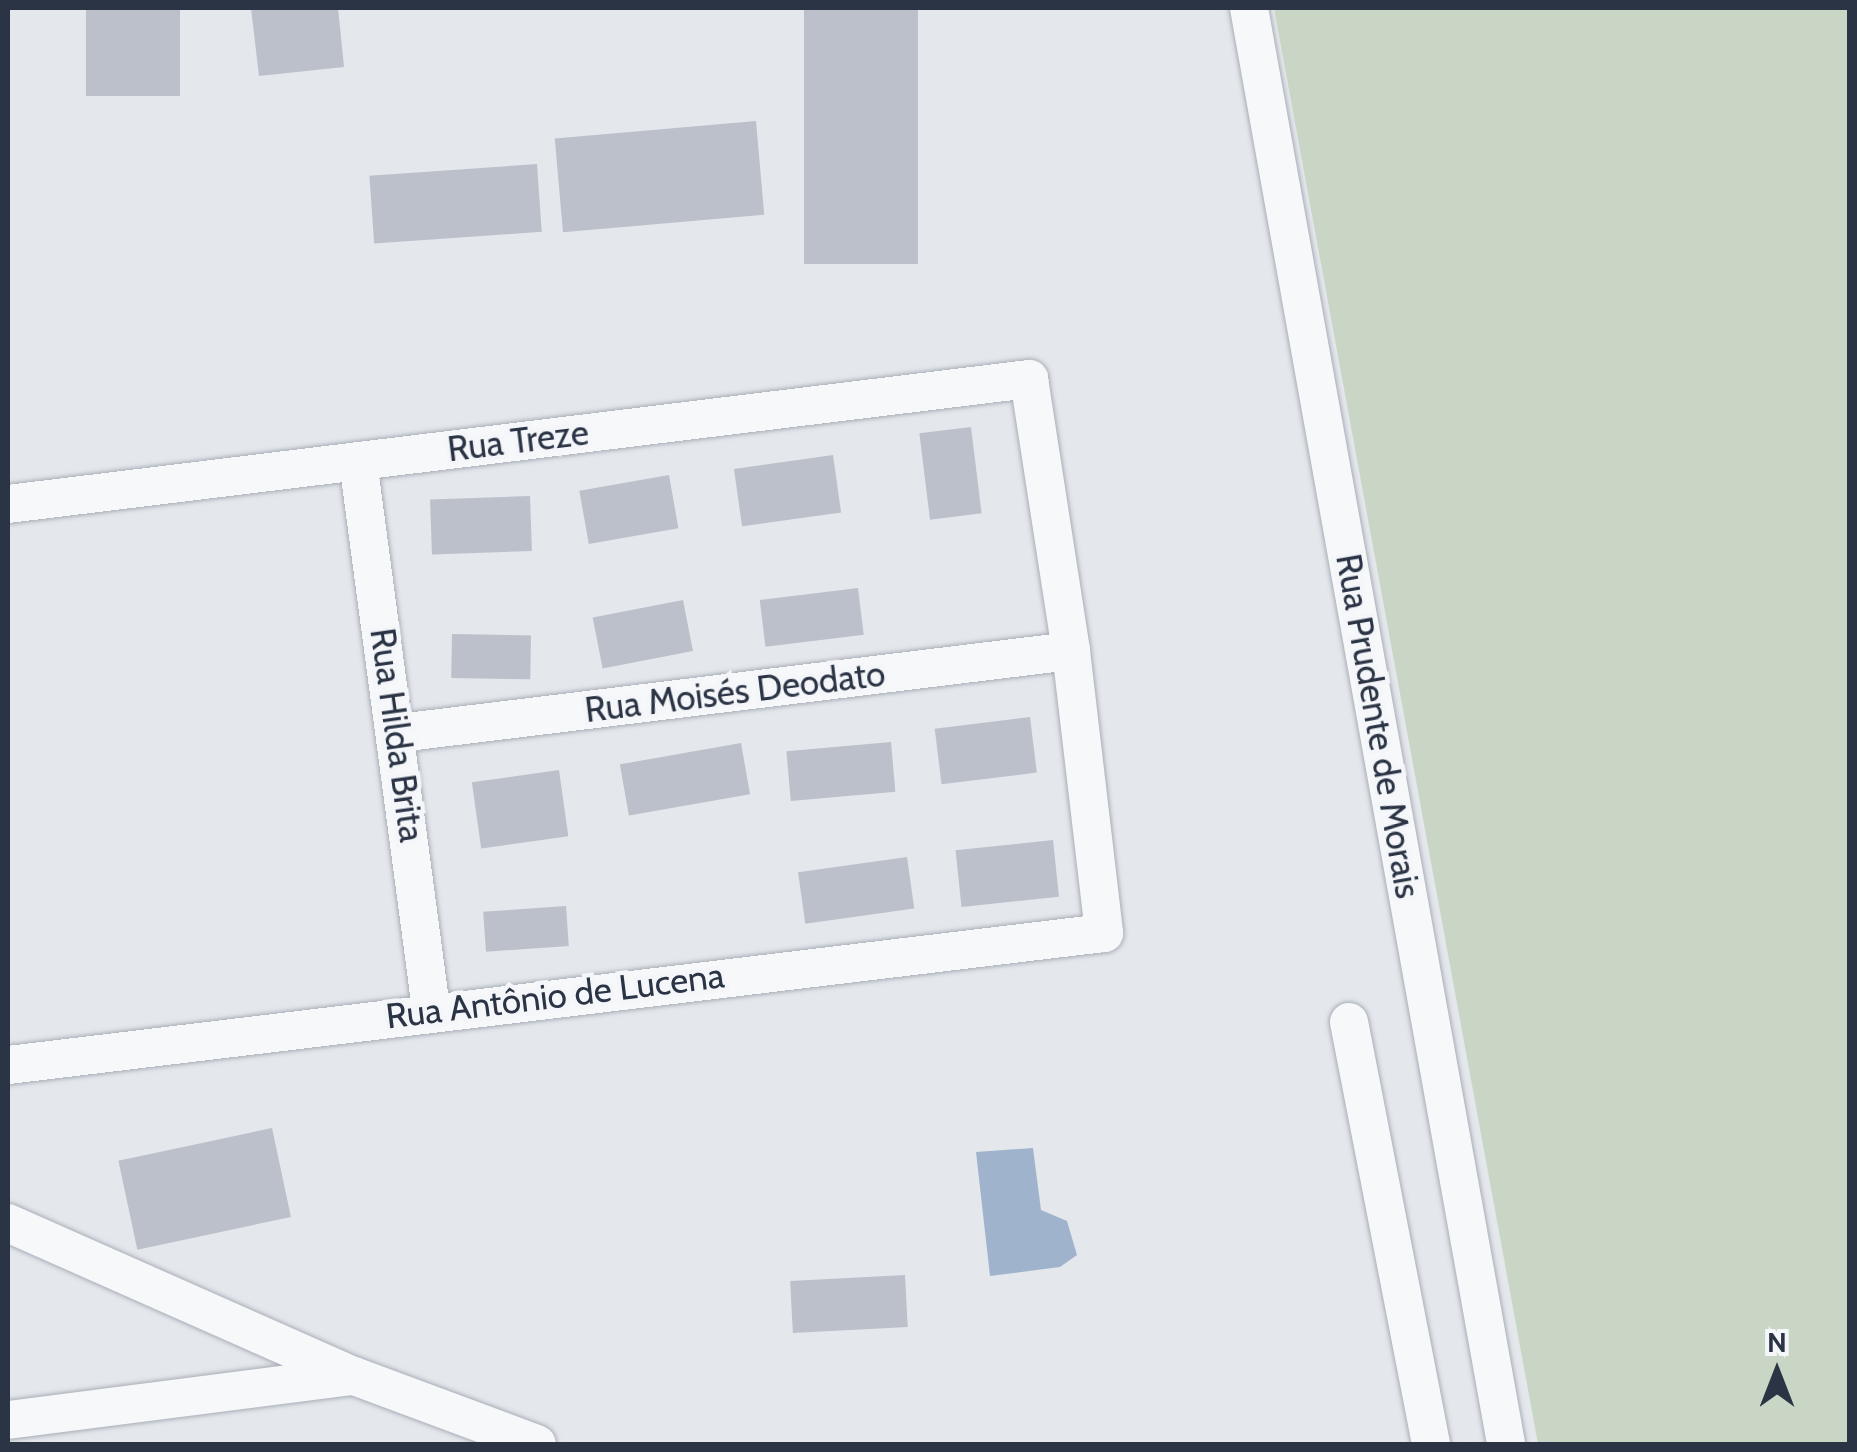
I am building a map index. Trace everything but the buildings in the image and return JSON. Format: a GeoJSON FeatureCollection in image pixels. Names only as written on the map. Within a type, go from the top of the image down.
{"type":"FeatureCollection","features":[{"type":"Feature","properties":{"kind":"street","name":"Rua Prudente de Morais"},"geometry":{"type":"LineString","coordinates":[[1249,8],[1506,1444]]}},
{"type":"Feature","properties":{"kind":"street","name":"Rua Treze"},"geometry":{"type":"LineString","coordinates":[[8,504],[1029,379],[1071,652]]}},
{"type":"Feature","properties":{"kind":"street","name":"Rua Hilda Brita"},"geometry":{"type":"LineString","coordinates":[[358,461],[399,734],[431,1010]]}},
{"type":"Feature","properties":{"kind":"street","name":"Rua Moisés Deodato"},"geometry":{"type":"LineString","coordinates":[[399,734],[1071,652]]}},
{"type":"Feature","properties":{"kind":"street","name":"Rua Antônio de Lucena"},"geometry":{"type":"LineString","coordinates":[[8,1065],[431,1010],[1104,934],[1071,652]]}},
{"type":"Feature","properties":{"kind":"street"},"geometry":{"type":"LineString","coordinates":[[1350,1022],[1431,1444]]}},
{"type":"Feature","properties":{"kind":"street"},"geometry":{"type":"LineString","coordinates":[[8,1223],[354,1376],[540,1443]]}},
{"type":"Feature","properties":{"kind":"street"},"geometry":{"type":"LineString","coordinates":[[8,1420],[354,1376]]}},
{"type":"Feature","properties":{"kind":"green space"},"geometry":{"type":"Polygon","coordinates":[[[1274,8],[1849,8],[1849,1444],[1538,1444],[1274,8]]]}},
{"type":"Feature","properties":{"kind":"water"},"geometry":{"type":"Polygon","coordinates":[[[1033,1148],[1041,1210],[1067,1221],[1077,1255],[1060,1267],[990,1276],[976,1152],[1033,1148]]]}}]}
